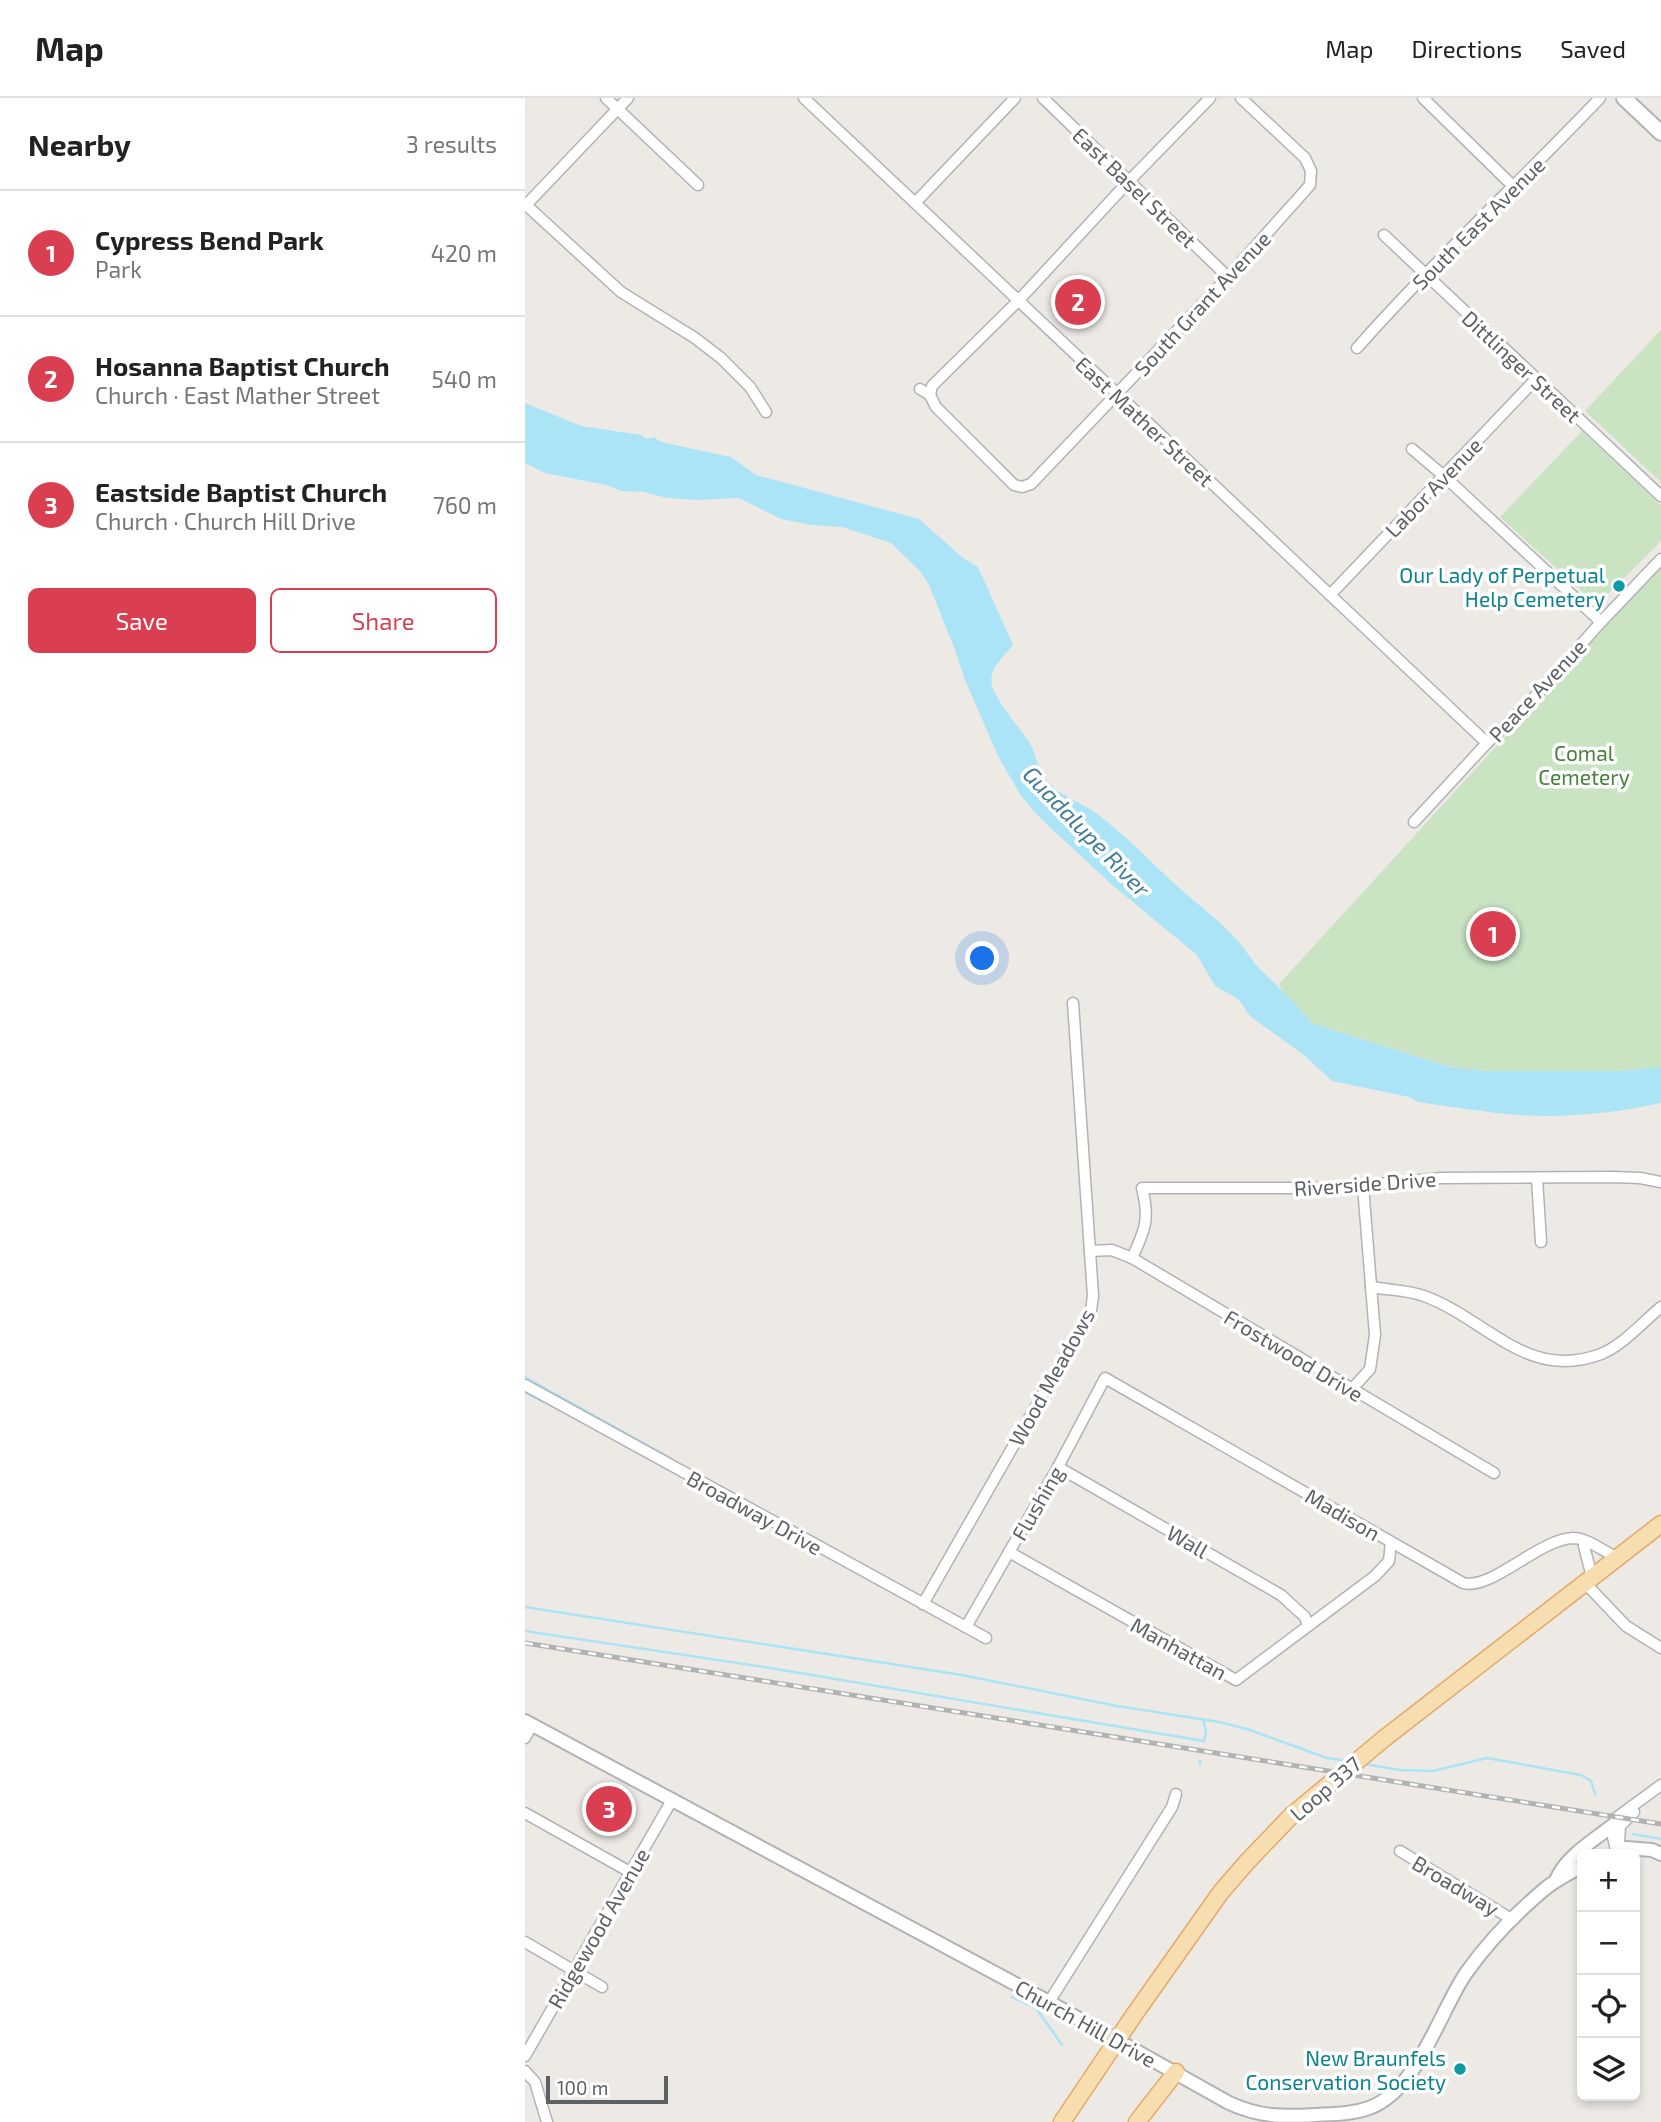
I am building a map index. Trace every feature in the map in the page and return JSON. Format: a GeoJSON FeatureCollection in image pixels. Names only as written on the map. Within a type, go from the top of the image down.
{"type":"FeatureCollection","features":[{"type":"Feature","properties":{"kind":"main road"},"geometry":{"type":"LineString","coordinates":[[1624,98],[1661,134]]}},
{"type":"Feature","properties":{"kind":"main road","name":"Loop 337"},"geometry":{"type":"LineString","coordinates":[[1062,2122],[1221,1892],[1291,1816],[1346,1768],[1661,1524]]}},
{"type":"Feature","properties":{"kind":"main road"},"geometry":{"type":"LineString","coordinates":[[1137,2122],[1176,2072]]}},
{"type":"Feature","properties":{"kind":"street"},"geometry":{"type":"LineString","coordinates":[[606,98],[698,185]]}},
{"type":"Feature","properties":{"kind":"street"},"geometry":{"type":"LineString","coordinates":[[628,98],[526,204],[621,292],[695,338],[721,358],[750,387],[766,412]]}},
{"type":"Feature","properties":{"kind":"street"},"geometry":{"type":"LineString","coordinates":[[915,203],[1015,98]]}},
{"type":"Feature","properties":{"kind":"street","name":"East Basel Street"},"geometry":{"type":"LineString","coordinates":[[1043,98],[1228,276]]}},
{"type":"Feature","properties":{"kind":"street"},"geometry":{"type":"LineString","coordinates":[[1019,300],[1210,98]]}},
{"type":"Feature","properties":{"kind":"street","name":"South Grant Avenue"},"geometry":{"type":"LineString","coordinates":[[1019,300],[925,392],[955,427],[1014,485],[1022,487],[1031,484],[1116,395],[1310,185],[1311,171],[1305,158],[1241,98]]}},
{"type":"Feature","properties":{"kind":"street"},"geometry":{"type":"LineString","coordinates":[[1423,98],[1514,187]]}},
{"type":"Feature","properties":{"kind":"street","name":"South East Avenue"},"geometry":{"type":"LineString","coordinates":[[1357,348],[1600,98]]}},
{"type":"Feature","properties":{"kind":"street","name":"East Mather Street"},"geometry":{"type":"LineString","coordinates":[[811,100],[1116,395],[1487,743]]}},
{"type":"Feature","properties":{"kind":"street","name":"Dittlinger Street"},"geometry":{"type":"LineString","coordinates":[[1384,236],[1661,496]]}},
{"type":"Feature","properties":{"kind":"street","name":"Labor Avenue"},"geometry":{"type":"LineString","coordinates":[[1330,595],[1535,380]]}},
{"type":"Feature","properties":{"kind":"street"},"geometry":{"type":"LineString","coordinates":[[1412,449],[1601,622]]}},
{"type":"Feature","properties":{"kind":"street","name":"Peace Avenue"},"geometry":{"type":"LineString","coordinates":[[1414,822],[1661,559]]}},
{"type":"Feature","properties":{"kind":"street","name":"Wood Meadows"},"geometry":{"type":"LineString","coordinates":[[923,1604],[1088,1317],[1093,1297],[1073,1003]]}},
{"type":"Feature","properties":{"kind":"street","name":"Riverside Drive"},"geometry":{"type":"LineString","coordinates":[[1132,1258],[1146,1229],[1146,1203],[1142,1188],[1363,1186],[1427,1179],[1631,1177],[1661,1182]]}},
{"type":"Feature","properties":{"kind":"street"},"geometry":{"type":"LineString","coordinates":[[1537,1178],[1541,1242]]}},
{"type":"Feature","properties":{"kind":"street"},"geometry":{"type":"LineString","coordinates":[[1352,1389],[1370,1370],[1375,1335],[1363,1186]]}},
{"type":"Feature","properties":{"kind":"street","name":"Frostwood Drive"},"geometry":{"type":"LineString","coordinates":[[1090,1251],[1112,1250],[1132,1258],[1494,1473]]}},
{"type":"Feature","properties":{"kind":"street"},"geometry":{"type":"LineString","coordinates":[[1371,1287],[1424,1296],[1504,1343],[1555,1362],[1603,1353],[1661,1307]]}},
{"type":"Feature","properties":{"kind":"street","name":"Flushing"},"geometry":{"type":"LineString","coordinates":[[965,1627],[1058,1467],[1105,1378]]}},
{"type":"Feature","properties":{"kind":"street","name":"Madison"},"geometry":{"type":"LineString","coordinates":[[1105,1378],[1463,1583],[1473,1585],[1482,1582],[1530,1554],[1562,1541],[1574,1538],[1585,1542]]}},
{"type":"Feature","properties":{"kind":"street","name":"Broadway Drive"},"geometry":{"type":"LineString","coordinates":[[525,1385],[986,1639]]}},
{"type":"Feature","properties":{"kind":"street","name":"Wall"},"geometry":{"type":"LineString","coordinates":[[1058,1467],[1281,1595],[1305,1617],[1308,1626]]}},
{"type":"Feature","properties":{"kind":"street","name":"Manhattan"},"geometry":{"type":"LineString","coordinates":[[1009,1552],[1236,1680],[1384,1567],[1389,1561],[1391,1542]]}},
{"type":"Feature","properties":{"kind":"street"},"geometry":{"type":"LineString","coordinates":[[1618,1558],[1585,1542],[1588,1580],[1614,1615],[1634,1632],[1661,1648]]}},
{"type":"Feature","properties":{"kind":"street"},"geometry":{"type":"LineString","coordinates":[[525,1738],[528,1723]]}},
{"type":"Feature","properties":{"kind":"street","name":"Church Hill Drive"},"geometry":{"type":"LineString","coordinates":[[528,1723],[1049,2002],[1229,2103],[1266,2116],[1347,2113],[1378,2104],[1407,2079],[1465,1975],[1490,1943],[1556,1881],[1577,1869]]}},
{"type":"Feature","properties":{"kind":"street"},"geometry":{"type":"LineString","coordinates":[[1556,1881],[1561,1869],[1613,1825],[1618,1817],[1661,1787]]}},
{"type":"Feature","properties":{"kind":"street"},"geometry":{"type":"LineString","coordinates":[[1618,1849],[1618,1832],[1623,1822],[1661,1787]]}},
{"type":"Feature","properties":{"kind":"street"},"geometry":{"type":"LineString","coordinates":[[1049,2002],[1172,1807],[1176,1794]]}},
{"type":"Feature","properties":{"kind":"street","name":"Ridgewood Avenue"},"geometry":{"type":"LineString","coordinates":[[525,2056],[672,1800]]}},
{"type":"Feature","properties":{"kind":"street"},"geometry":{"type":"LineString","coordinates":[[525,1813],[630,1872]]}},
{"type":"Feature","properties":{"kind":"street"},"geometry":{"type":"LineString","coordinates":[[1613,1825],[1612,1841],[1616,1849]]}},
{"type":"Feature","properties":{"kind":"street"},"geometry":{"type":"LineString","coordinates":[[1640,1849],[1653,1850],[1660,1854]]}},
{"type":"Feature","properties":{"kind":"street","name":"Broadway"},"geometry":{"type":"LineString","coordinates":[[1400,1851],[1513,1920]]}},
{"type":"Feature","properties":{"kind":"street"},"geometry":{"type":"LineString","coordinates":[[1640,1856],[1660,1854]]}},
{"type":"Feature","properties":{"kind":"street"},"geometry":{"type":"LineString","coordinates":[[525,1942],[602,1987]]}},
{"type":"Feature","properties":{"kind":"street"},"geometry":{"type":"LineString","coordinates":[[525,2071],[535,2082],[547,2122]]}},
{"type":"Feature","properties":{"kind":"green space"},"geometry":{"type":"Polygon","coordinates":[[[1661,330],[1661,482],[1585,411],[1661,330]]]}},
{"type":"Feature","properties":{"kind":"green space"},"geometry":{"type":"Polygon","coordinates":[[[1582,431],[1661,505],[1661,541],[1597,605],[1500,517],[1582,431]]]}},
{"type":"Feature","properties":{"kind":"green space","name":"Comal Cemetery"},"geometry":{"type":"Polygon","coordinates":[[[1661,566],[1661,1067],[1621,1071],[1484,1071],[1447,1066],[1311,1023],[1289,1000],[1279,984],[1661,566]]]}},
{"type":"Feature","properties":{"kind":"water","name":"Guadalupe River"},"geometry":{"type":"Polygon","coordinates":[[[525,403],[581,426],[641,435],[647,439],[654,437],[661,442],[731,457],[756,475],[919,519],[963,558],[978,567],[1013,645],[995,668],[992,685],[1003,706],[1032,747],[1044,777],[1053,787],[1094,811],[1110,824],[1221,924],[1311,1023],[1446,1066],[1484,1071],[1621,1071],[1661,1067],[1661,1103],[1590,1114],[1515,1115],[1418,1102],[1409,1097],[1332,1081],[1305,1056],[1250,1016],[1238,999],[1215,986],[1197,955],[1110,883],[1041,819],[1021,796],[999,758],[965,680],[929,585],[920,571],[891,543],[842,527],[781,519],[739,498],[667,498],[644,492],[622,491],[606,485],[545,473],[525,463],[525,403]]]}},
{"type":"Feature","properties":{"kind":"waterway"},"geometry":{"type":"LineString","coordinates":[[525,1377],[672,1459]]}},
{"type":"Feature","properties":{"kind":"waterway"},"geometry":{"type":"LineString","coordinates":[[525,1392],[543,1402]]}},
{"type":"Feature","properties":{"kind":"waterway"},"geometry":{"type":"LineString","coordinates":[[525,1607],[962,1675],[1117,1706],[1219,1722],[1247,1729],[1327,1758],[1348,1761]]}},
{"type":"Feature","properties":{"kind":"waterway"},"geometry":{"type":"LineString","coordinates":[[525,1631],[770,1668],[1204,1741],[1206,1731],[1203,1719]]}},
{"type":"Feature","properties":{"kind":"waterway"},"geometry":{"type":"LineString","coordinates":[[1365,1764],[1400,1770],[1433,1771],[1487,1758],[1581,1775],[1591,1781],[1595,1794]]}},
{"type":"Feature","properties":{"kind":"waterway"},"geometry":{"type":"LineString","coordinates":[[1633,1834],[1661,1839]]}},
{"type":"Feature","properties":{"kind":"waterway"},"geometry":{"type":"LineString","coordinates":[[1012,1997],[1036,2008],[1062,2045]]}},
{"type":"Feature","properties":{"kind":"railway"},"geometry":{"type":"LineString","coordinates":[[525,1643],[1661,1824]]}},
{"type":"Feature","properties":{"kind":"place","name":"Hosanna Baptist Church"},"geometry":{"type":"Point","coordinates":[1078,302]}},
{"type":"Feature","properties":{"kind":"place","name":"Our Lady of Perpetual Help Cemetery"},"geometry":{"type":"Point","coordinates":[1619,586]}},
{"type":"Feature","properties":{"kind":"place","name":"Cypress Bend Park"},"geometry":{"type":"Point","coordinates":[1493,934]}},
{"type":"Feature","properties":{"kind":"place","name":"Eastside Baptist Church"},"geometry":{"type":"Point","coordinates":[609,1809]}},
{"type":"Feature","properties":{"kind":"place","name":"New Braunfels Conservation Society"},"geometry":{"type":"Point","coordinates":[1460,2069]}}]}
